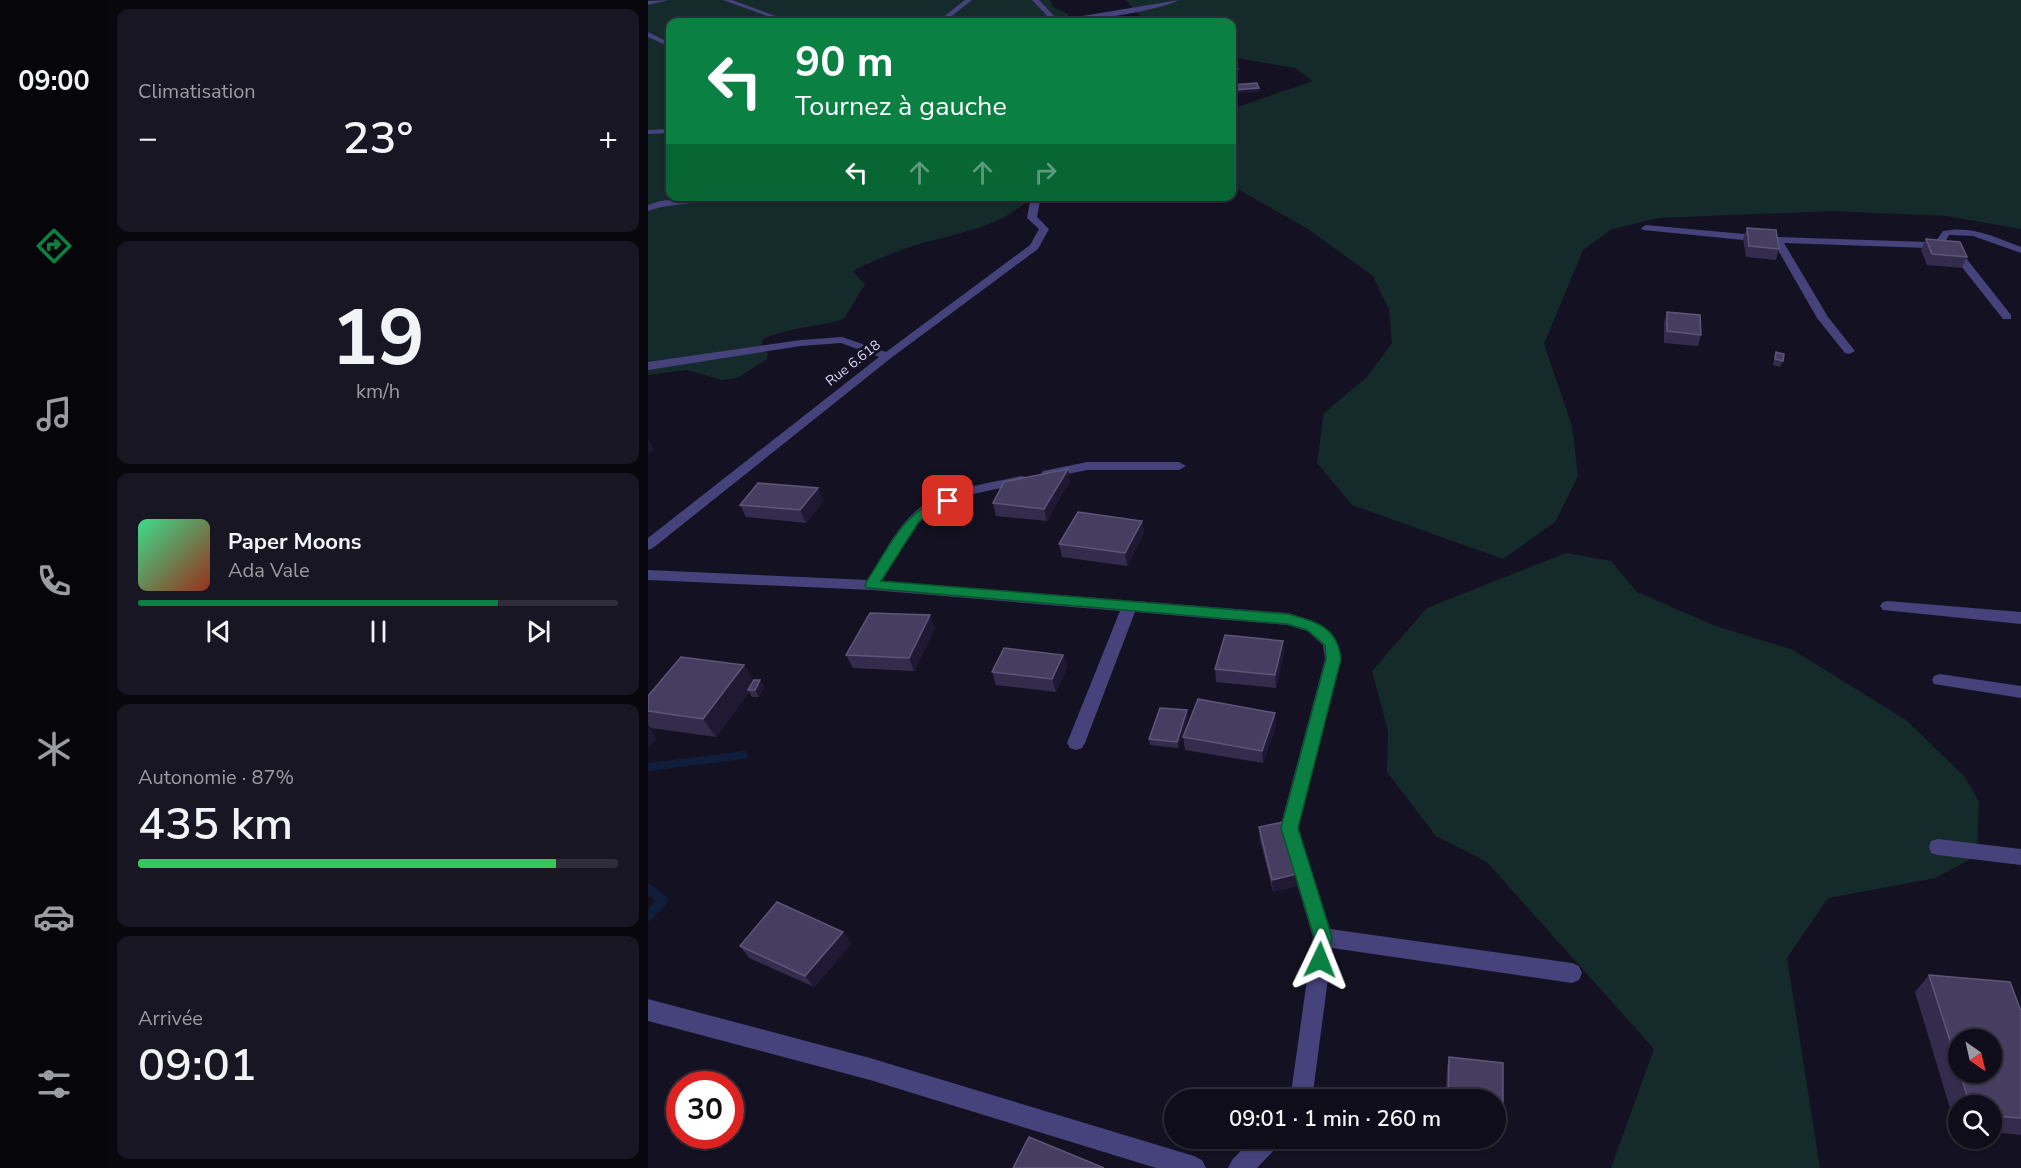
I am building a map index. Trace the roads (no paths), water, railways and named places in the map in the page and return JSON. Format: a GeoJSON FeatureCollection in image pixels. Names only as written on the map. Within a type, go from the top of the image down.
{"type":"FeatureCollection","features":[{"type":"Feature","properties":{"kind":"street"},"geometry":{"type":"LineString","coordinates":[[648,3],[666,0]]}},
{"type":"Feature","properties":{"kind":"street"},"geometry":{"type":"LineString","coordinates":[[726,0],[778,18]]}},
{"type":"Feature","properties":{"kind":"street"},"geometry":{"type":"LineString","coordinates":[[945,18],[969,0]]}},
{"type":"Feature","properties":{"kind":"street"},"geometry":{"type":"LineString","coordinates":[[1035,0],[1054,18]]}},
{"type":"Feature","properties":{"kind":"street"},"geometry":{"type":"LineString","coordinates":[[1083,18],[1145,8],[1176,0]]}},
{"type":"Feature","properties":{"kind":"street"},"geometry":{"type":"LineString","coordinates":[[648,34],[666,43]]}},
{"type":"Feature","properties":{"kind":"street"},"geometry":{"type":"LineString","coordinates":[[648,121],[650,132],[666,131]]}},
{"type":"Feature","properties":{"kind":"street"},"geometry":{"type":"LineString","coordinates":[[648,208],[660,204],[690,201]]}},
{"type":"Feature","properties":{"kind":"street","name":"Rue 6.618"},"geometry":{"type":"LineString","coordinates":[[649,544],[887,356],[1034,247],[1044,229],[1032,218],[1034,201]]}},
{"type":"Feature","properties":{"kind":"street"},"geometry":{"type":"LineString","coordinates":[[1646,228],[1777,240],[1939,244],[1958,255],[2007,317]]}},
{"type":"Feature","properties":{"kind":"street"},"geometry":{"type":"LineString","coordinates":[[1939,244],[1946,233],[1955,231],[1973,233],[2021,250]]}},
{"type":"Feature","properties":{"kind":"street"},"geometry":{"type":"LineString","coordinates":[[1777,240],[1824,318],[1849,351]]}},
{"type":"Feature","properties":{"kind":"street"},"geometry":{"type":"LineString","coordinates":[[648,366],[801,343],[842,340],[887,356]]}},
{"type":"Feature","properties":{"kind":"street"},"geometry":{"type":"LineString","coordinates":[[872,585],[914,520],[927,508],[968,493],[1087,466],[1179,466]]}},
{"type":"Feature","properties":{"kind":"street"},"geometry":{"type":"LineString","coordinates":[[648,575],[872,585],[1288,619],[1312,627],[1332,643],[1334,659],[1289,828],[1323,937],[1302,1089]]}},
{"type":"Feature","properties":{"kind":"street"},"geometry":{"type":"LineString","coordinates":[[1076,744],[1130,606]]}},
{"type":"Feature","properties":{"kind":"street"},"geometry":{"type":"LineString","coordinates":[[1888,606],[2021,618]]}},
{"type":"Feature","properties":{"kind":"street"},"geometry":{"type":"LineString","coordinates":[[1940,680],[2021,692]]}},
{"type":"Feature","properties":{"kind":"street"},"geometry":{"type":"LineString","coordinates":[[1938,847],[2021,857]]}},
{"type":"Feature","properties":{"kind":"street"},"geometry":{"type":"LineString","coordinates":[[1323,937],[1572,973]]}},
{"type":"Feature","properties":{"kind":"street"},"geometry":{"type":"LineString","coordinates":[[648,1010],[870,1070],[1194,1168]]}},
{"type":"Feature","properties":{"kind":"street"},"geometry":{"type":"LineString","coordinates":[[1240,1168],[1259,1149]]}},
{"type":"Feature","properties":{"kind":"waterway"},"geometry":{"type":"LineString","coordinates":[[648,767],[744,755]]}},
{"type":"Feature","properties":{"kind":"waterway"},"geometry":{"type":"LineString","coordinates":[[648,889],[663,900],[648,916]]}}]}
